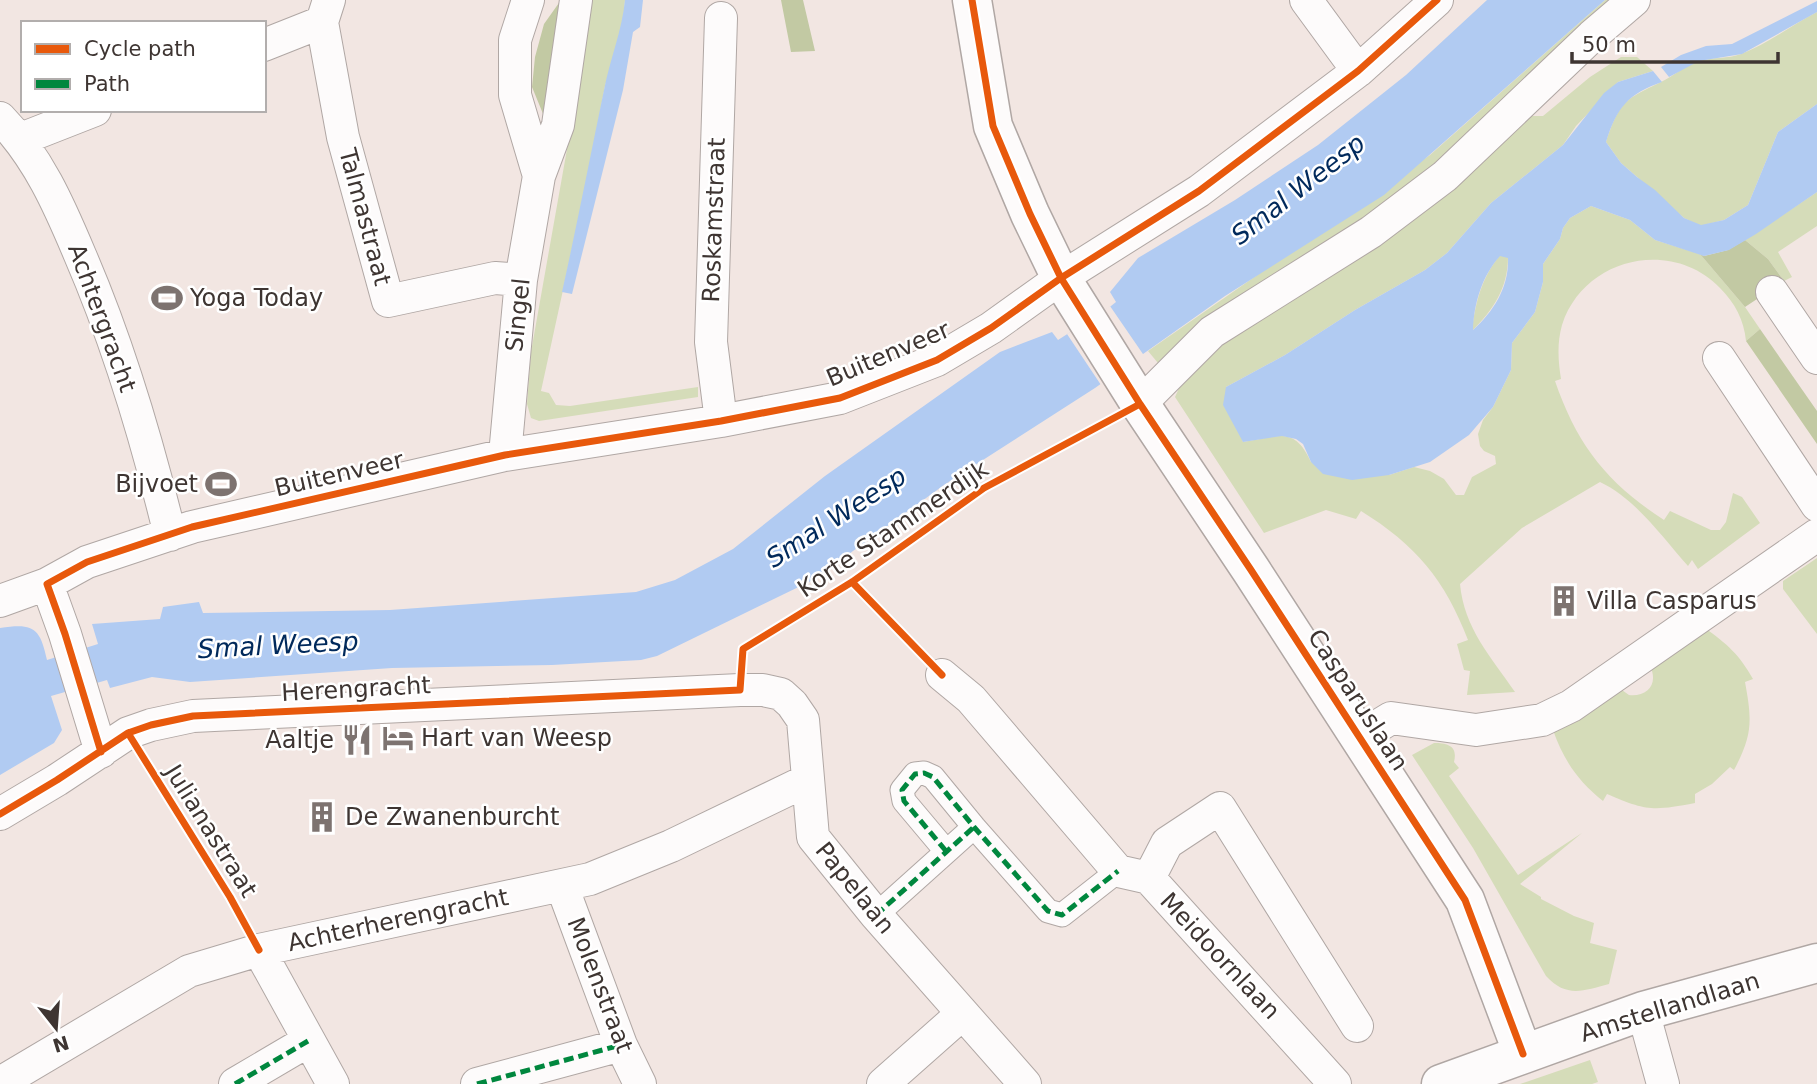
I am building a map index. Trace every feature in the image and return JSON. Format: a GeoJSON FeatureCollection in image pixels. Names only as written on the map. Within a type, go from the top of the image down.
{"type":"FeatureCollection","features":[{"type":"Feature","properties":{"kind":"main road"},"geometry":{"type":"LineString","coordinates":[[972,0],[993,126],[1030,214],[1061,278]]}},
{"type":"Feature","properties":{"kind":"main road","name":"Casparuslaan"},"geometry":{"type":"LineString","coordinates":[[1061,278],[1465,900],[1523,1054]]}},
{"type":"Feature","properties":{"kind":"main road","name":"Amstellandlaan"},"geometry":{"type":"LineString","coordinates":[[1441,1084],[1643,1011],[1817,963]]}},
{"type":"Feature","properties":{"kind":"street","name":"Singel"},"geometry":{"type":"LineString","coordinates":[[528,0],[514,40],[515,95],[539,176]]}},
{"type":"Feature","properties":{"kind":"street","name":"Singel"},"geometry":{"type":"LineString","coordinates":[[505,455],[521,280],[539,176],[558,125],[576,0]]}},
{"type":"Feature","properties":{"kind":"street"},"geometry":{"type":"LineString","coordinates":[[1306,0],[1358,71]]}},
{"type":"Feature","properties":{"kind":"street","name":"Buitenveer"},"geometry":{"type":"LineString","coordinates":[[0,601],[47,584],[87,562],[191,527],[505,455],[722,421],[840,398],[937,360],[991,328],[1061,278],[1199,191],[1358,71],[1437,0]]}},
{"type":"Feature","properties":{"kind":"street"},"geometry":{"type":"LineString","coordinates":[[1134,393],[1212,332],[1371,232],[1445,176],[1592,36],[1634,0]]}},
{"type":"Feature","properties":{"kind":"street"},"geometry":{"type":"LineString","coordinates":[[266,44],[326,11]]}},
{"type":"Feature","properties":{"kind":"street","name":"Talmastraat"},"geometry":{"type":"LineString","coordinates":[[326,11],[343,136],[388,301],[495,278],[521,280]]}},
{"type":"Feature","properties":{"kind":"street","name":"Roskamstraat"},"geometry":{"type":"LineString","coordinates":[[721,18],[710,342],[722,421]]}},
{"type":"Feature","properties":{"kind":"street"},"geometry":{"type":"LineString","coordinates":[[10,128],[86,112]]}},
{"type":"Feature","properties":{"kind":"street","name":"Achtergracht"},"geometry":{"type":"LineString","coordinates":[[10,128],[55,197],[104,310],[154,469],[170,535]]}},
{"type":"Feature","properties":{"kind":"street"},"geometry":{"type":"LineString","coordinates":[[1772,292],[1817,358]]}},
{"type":"Feature","properties":{"kind":"street"},"geometry":{"type":"LineString","coordinates":[[1718,358],[1817,505]]}},
{"type":"Feature","properties":{"kind":"street","name":"Casparuslaan"},"geometry":{"type":"LineString","coordinates":[[1360,737],[1391,718],[1476,730],[1542,720],[1571,706],[1817,535]]}},
{"type":"Feature","properties":{"kind":"street"},"geometry":{"type":"LineString","coordinates":[[47,584],[65,634],[100,752]]}},
{"type":"Feature","properties":{"kind":"street"},"geometry":{"type":"LineString","coordinates":[[942,675],[971,699],[1118,871],[1149,878]]}},
{"type":"Feature","properties":{"kind":"street","name":"Herengracht"},"geometry":{"type":"LineString","coordinates":[[0,814],[128,733],[193,716],[740,690]]}},
{"type":"Feature","properties":{"kind":"street","name":"Papelaan"},"geometry":{"type":"LineString","coordinates":[[740,690],[763,690],[781,694],[792,704],[803,720],[813,836],[876,915],[1025,1084]]}},
{"type":"Feature","properties":{"kind":"street"},"geometry":{"type":"LineString","coordinates":[[946,851],[904,801],[902,790],[915,774],[925,773],[933,777],[1048,911],[1062,915],[1118,871]]}},
{"type":"Feature","properties":{"kind":"street","name":"Achterherengracht"},"geometry":{"type":"LineString","coordinates":[[0,1083],[189,971],[259,950],[590,879],[671,846],[808,780]]}},
{"type":"Feature","properties":{"kind":"street","name":"Meidoornlaan"},"geometry":{"type":"LineString","coordinates":[[1335,1084],[1149,878],[1167,843],[1220,808],[1357,1026]]}},
{"type":"Feature","properties":{"kind":"street"},"geometry":{"type":"LineString","coordinates":[[876,915],[974,827]]}},
{"type":"Feature","properties":{"kind":"street","name":"Molenstraat"},"geometry":{"type":"LineString","coordinates":[[562,886],[621,1045],[640,1084]]}},
{"type":"Feature","properties":{"kind":"street"},"geometry":{"type":"LineString","coordinates":[[259,950],[332,1084]]}},
{"type":"Feature","properties":{"kind":"street"},"geometry":{"type":"LineString","coordinates":[[1643,1011],[1663,1084]]}},
{"type":"Feature","properties":{"kind":"street"},"geometry":{"type":"LineString","coordinates":[[883,1084],[962,1014]]}},
{"type":"Feature","properties":{"kind":"street"},"geometry":{"type":"LineString","coordinates":[[235,1084],[308,1041]]}},
{"type":"Feature","properties":{"kind":"street"},"geometry":{"type":"LineString","coordinates":[[477,1084],[621,1045]]}},
{"type":"Feature","properties":{"kind":"green space"},"geometry":{"type":"Polygon","coordinates":[[[561,0],[548,126],[532,87],[535,57],[544,24],[561,0]]]}},
{"type":"Feature","properties":{"kind":"green space"},"geometry":{"type":"Polygon","coordinates":[[[589,0],[625,0],[623,23],[605,86],[541,391],[549,393],[556,405],[570,406],[698,387],[698,397],[539,421],[531,418],[527,404],[531,352],[572,121],[589,0]]]}},
{"type":"Feature","properties":{"kind":"green space"},"geometry":{"type":"Polygon","coordinates":[[[781,0],[803,0],[815,51],[791,52],[781,0]]]}},
{"type":"Feature","properties":{"kind":"green space"},"geometry":{"type":"Polygon","coordinates":[[[1605,0],[1623,0],[1446,162],[1163,369],[1148,351],[1430,155],[1605,0]]]}},
{"type":"Feature","properties":{"kind":"green space"},"geometry":{"type":"Polygon","coordinates":[[[1817,12],[1817,104],[1778,132],[1748,205],[1724,220],[1700,226],[1684,218],[1621,163],[1606,142],[1620,110],[1639,93],[1694,63],[1736,56],[1751,50],[1817,12]]]}},
{"type":"Feature","properties":{"kind":"green space"},"geometry":{"type":"Polygon","coordinates":[[[1621,57],[1637,57],[1653,71],[1618,82],[1576,126],[1563,145],[1491,203],[1447,253],[1425,270],[1355,310],[1285,355],[1226,387],[1243,442],[1284,436],[1298,443],[1311,462],[1389,475],[1414,467],[1430,471],[1444,479],[1456,495],[1464,495],[1472,477],[1496,464],[1495,456],[1480,446],[1478,434],[1511,370],[1512,343],[1535,312],[1543,282],[1543,264],[1570,218],[1591,206],[1630,220],[1655,240],[1700,254],[1745,307],[1760,329],[1746,341],[1738,312],[1720,288],[1700,272],[1678,263],[1655,260],[1631,262],[1609,270],[1589,284],[1573,302],[1560,332],[1558,352],[1561,379],[1555,381],[1573,425],[1596,461],[1626,492],[1664,520],[1670,511],[1711,530],[1720,530],[1726,522],[1733,493],[1742,497],[1760,523],[1698,569],[1692,560],[1688,566],[1637,508],[1600,482],[1522,528],[1460,584],[1473,628],[1515,692],[1467,695],[1470,671],[1464,670],[1457,644],[1468,640],[1439,582],[1413,551],[1361,511],[1356,519],[1326,510],[1264,533],[1175,397],[1185,375],[1208,349],[1517,116],[1543,116],[1590,77],[1621,57]]]}},
{"type":"Feature","properties":{"kind":"green space"},"geometry":{"type":"Polygon","coordinates":[[[1817,192],[1817,226],[1778,252],[1792,277],[1784,281],[1768,259],[1745,240],[1817,192]]]}},
{"type":"Feature","properties":{"kind":"green space"},"geometry":{"type":"Polygon","coordinates":[[[1745,240],[1768,259],[1784,281],[1745,307],[1700,254],[1704,256],[1728,250],[1745,240]]]}},
{"type":"Feature","properties":{"kind":"green space"},"geometry":{"type":"Polygon","coordinates":[[[1500,255],[1508,257],[1502,288],[1493,307],[1472,331],[1480,291],[1488,272],[1500,255]]]}},
{"type":"Feature","properties":{"kind":"green space"},"geometry":{"type":"Polygon","coordinates":[[[1760,329],[1817,411],[1817,444],[1746,341],[1760,329]]]}},
{"type":"Feature","properties":{"kind":"green space"},"geometry":{"type":"Polygon","coordinates":[[[1817,558],[1817,634],[1783,589],[1783,581],[1817,558]]]}},
{"type":"Feature","properties":{"kind":"green space"},"geometry":{"type":"Polygon","coordinates":[[[1705,628],[1732,650],[1753,679],[1745,682],[1749,707],[1748,736],[1734,770],[1730,767],[1712,784],[1695,794],[1695,803],[1650,808],[1607,794],[1603,801],[1573,770],[1553,730],[1619,688],[1629,695],[1646,691],[1653,678],[1650,666],[1705,628]]]}},
{"type":"Feature","properties":{"kind":"green space"},"geometry":{"type":"Polygon","coordinates":[[[1434,743],[1451,746],[1455,752],[1454,762],[1459,768],[1449,776],[1518,875],[1582,833],[1520,884],[1541,899],[1594,923],[1590,943],[1617,950],[1609,984],[1575,991],[1561,988],[1546,976],[1473,848],[1412,755],[1434,743]]]}},
{"type":"Feature","properties":{"kind":"green space"},"geometry":{"type":"Polygon","coordinates":[[[1590,1060],[1598,1082],[1520,1084],[1590,1060]]]}},
{"type":"Feature","properties":{"kind":"water"},"geometry":{"type":"Polygon","coordinates":[[[625,0],[643,0],[640,27],[633,32],[623,90],[572,294],[562,292],[625,0]]]}},
{"type":"Feature","properties":{"kind":"water","name":"Smal Weesp"},"geometry":{"type":"Polygon","coordinates":[[[1487,0],[1605,0],[1384,195],[1225,296],[1095,388],[944,485],[813,580],[657,656],[641,660],[552,665],[392,668],[190,682],[152,677],[110,688],[107,680],[51,696],[62,730],[54,743],[0,775],[0,628],[20,626],[33,630],[41,640],[47,660],[98,644],[92,624],[160,619],[163,607],[199,602],[203,613],[390,610],[636,592],[675,580],[733,549],[825,476],[1000,352],[1052,332],[1058,340],[1111,306],[1116,302],[1110,292],[1138,258],[1235,200],[1318,145],[1406,75],[1487,0]]]}},
{"type":"Feature","properties":{"kind":"water"},"geometry":{"type":"Polygon","coordinates":[[[1817,1],[1817,12],[1742,54],[1699,61],[1669,77],[1661,67],[1681,55],[1706,46],[1732,44],[1817,1]]]}},
{"type":"Feature","properties":{"kind":"water"},"geometry":{"type":"Polygon","coordinates":[[[1653,71],[1662,82],[1640,92],[1625,103],[1606,142],[1621,163],[1684,218],[1701,225],[1724,220],[1748,205],[1778,132],[1817,104],[1817,192],[1729,250],[1704,256],[1655,240],[1630,220],[1591,206],[1570,218],[1543,264],[1543,282],[1535,312],[1512,343],[1511,370],[1493,407],[1469,435],[1430,462],[1389,475],[1352,480],[1323,474],[1311,462],[1303,444],[1296,439],[1282,436],[1243,442],[1223,405],[1226,387],[1285,355],[1355,310],[1425,270],[1447,253],[1491,203],[1563,145],[1604,93],[1618,82],[1653,71]],[[1500,256],[1484,281],[1477,300],[1473,330],[1499,298],[1506,279],[1508,258],[1500,256]]]}},
{"type":"Feature","properties":{"kind":"pier"},"geometry":{"type":"Polygon","coordinates":[[[1110,306],[1145,357],[1097,390],[1101,385],[1067,334],[1110,306]]]}},
{"type":"Feature","properties":{"kind":"marked path"},"geometry":{"type":"LineString","coordinates":[[946,851],[904,801],[902,790],[915,774],[924,773],[933,777],[1048,911],[1062,915],[1118,871]]}},
{"type":"Feature","properties":{"kind":"marked path"},"geometry":{"type":"LineString","coordinates":[[876,915],[974,827]]}},
{"type":"Feature","properties":{"kind":"marked path"},"geometry":{"type":"LineString","coordinates":[[235,1084],[308,1041]]}},
{"type":"Feature","properties":{"kind":"marked path"},"geometry":{"type":"LineString","coordinates":[[477,1084],[621,1045]]}},
{"type":"Feature","properties":{"kind":"cycle path"},"geometry":{"type":"LineString","coordinates":[[972,0],[993,126],[1030,214],[1061,278],[1140,404],[1465,900],[1523,1054]]}},
{"type":"Feature","properties":{"kind":"cycle path"},"geometry":{"type":"LineString","coordinates":[[101,752],[47,584],[87,562],[192,527],[505,455],[721,421],[840,398],[937,360],[991,328],[1061,278],[1199,191],[1358,71],[1437,0]]}},
{"type":"Feature","properties":{"kind":"cycle path","name":"Korte Stammerdijk"},"geometry":{"type":"LineString","coordinates":[[0,814],[128,733],[193,716],[740,690],[743,649],[852,582],[984,488],[1140,404]]}},
{"type":"Feature","properties":{"kind":"cycle path","name":"Korte Stammerdijk"},"geometry":{"type":"LineString","coordinates":[[852,582],[942,675]]}},
{"type":"Feature","properties":{"kind":"cycle path","name":"Julianastraat"},"geometry":{"type":"LineString","coordinates":[[128,733],[230,897],[259,950]]}},
{"type":"Feature","properties":{"kind":"place","name":"Yoga Today"},"geometry":{"type":"Point","coordinates":[167,298]}},
{"type":"Feature","properties":{"kind":"place","name":"Bijvoet"},"geometry":{"type":"Point","coordinates":[221,484]}},
{"type":"Feature","properties":{"kind":"place","name":"Villa Casparus"},"geometry":{"type":"Point","coordinates":[1564,601]}},
{"type":"Feature","properties":{"kind":"place","name":"Hart van Weesp"},"geometry":{"type":"Point","coordinates":[398,738]}},
{"type":"Feature","properties":{"kind":"place","name":"Aaltje"},"geometry":{"type":"Point","coordinates":[357,740]}},
{"type":"Feature","properties":{"kind":"place","name":"De Zwanenburcht"},"geometry":{"type":"Point","coordinates":[322,817]}}]}
